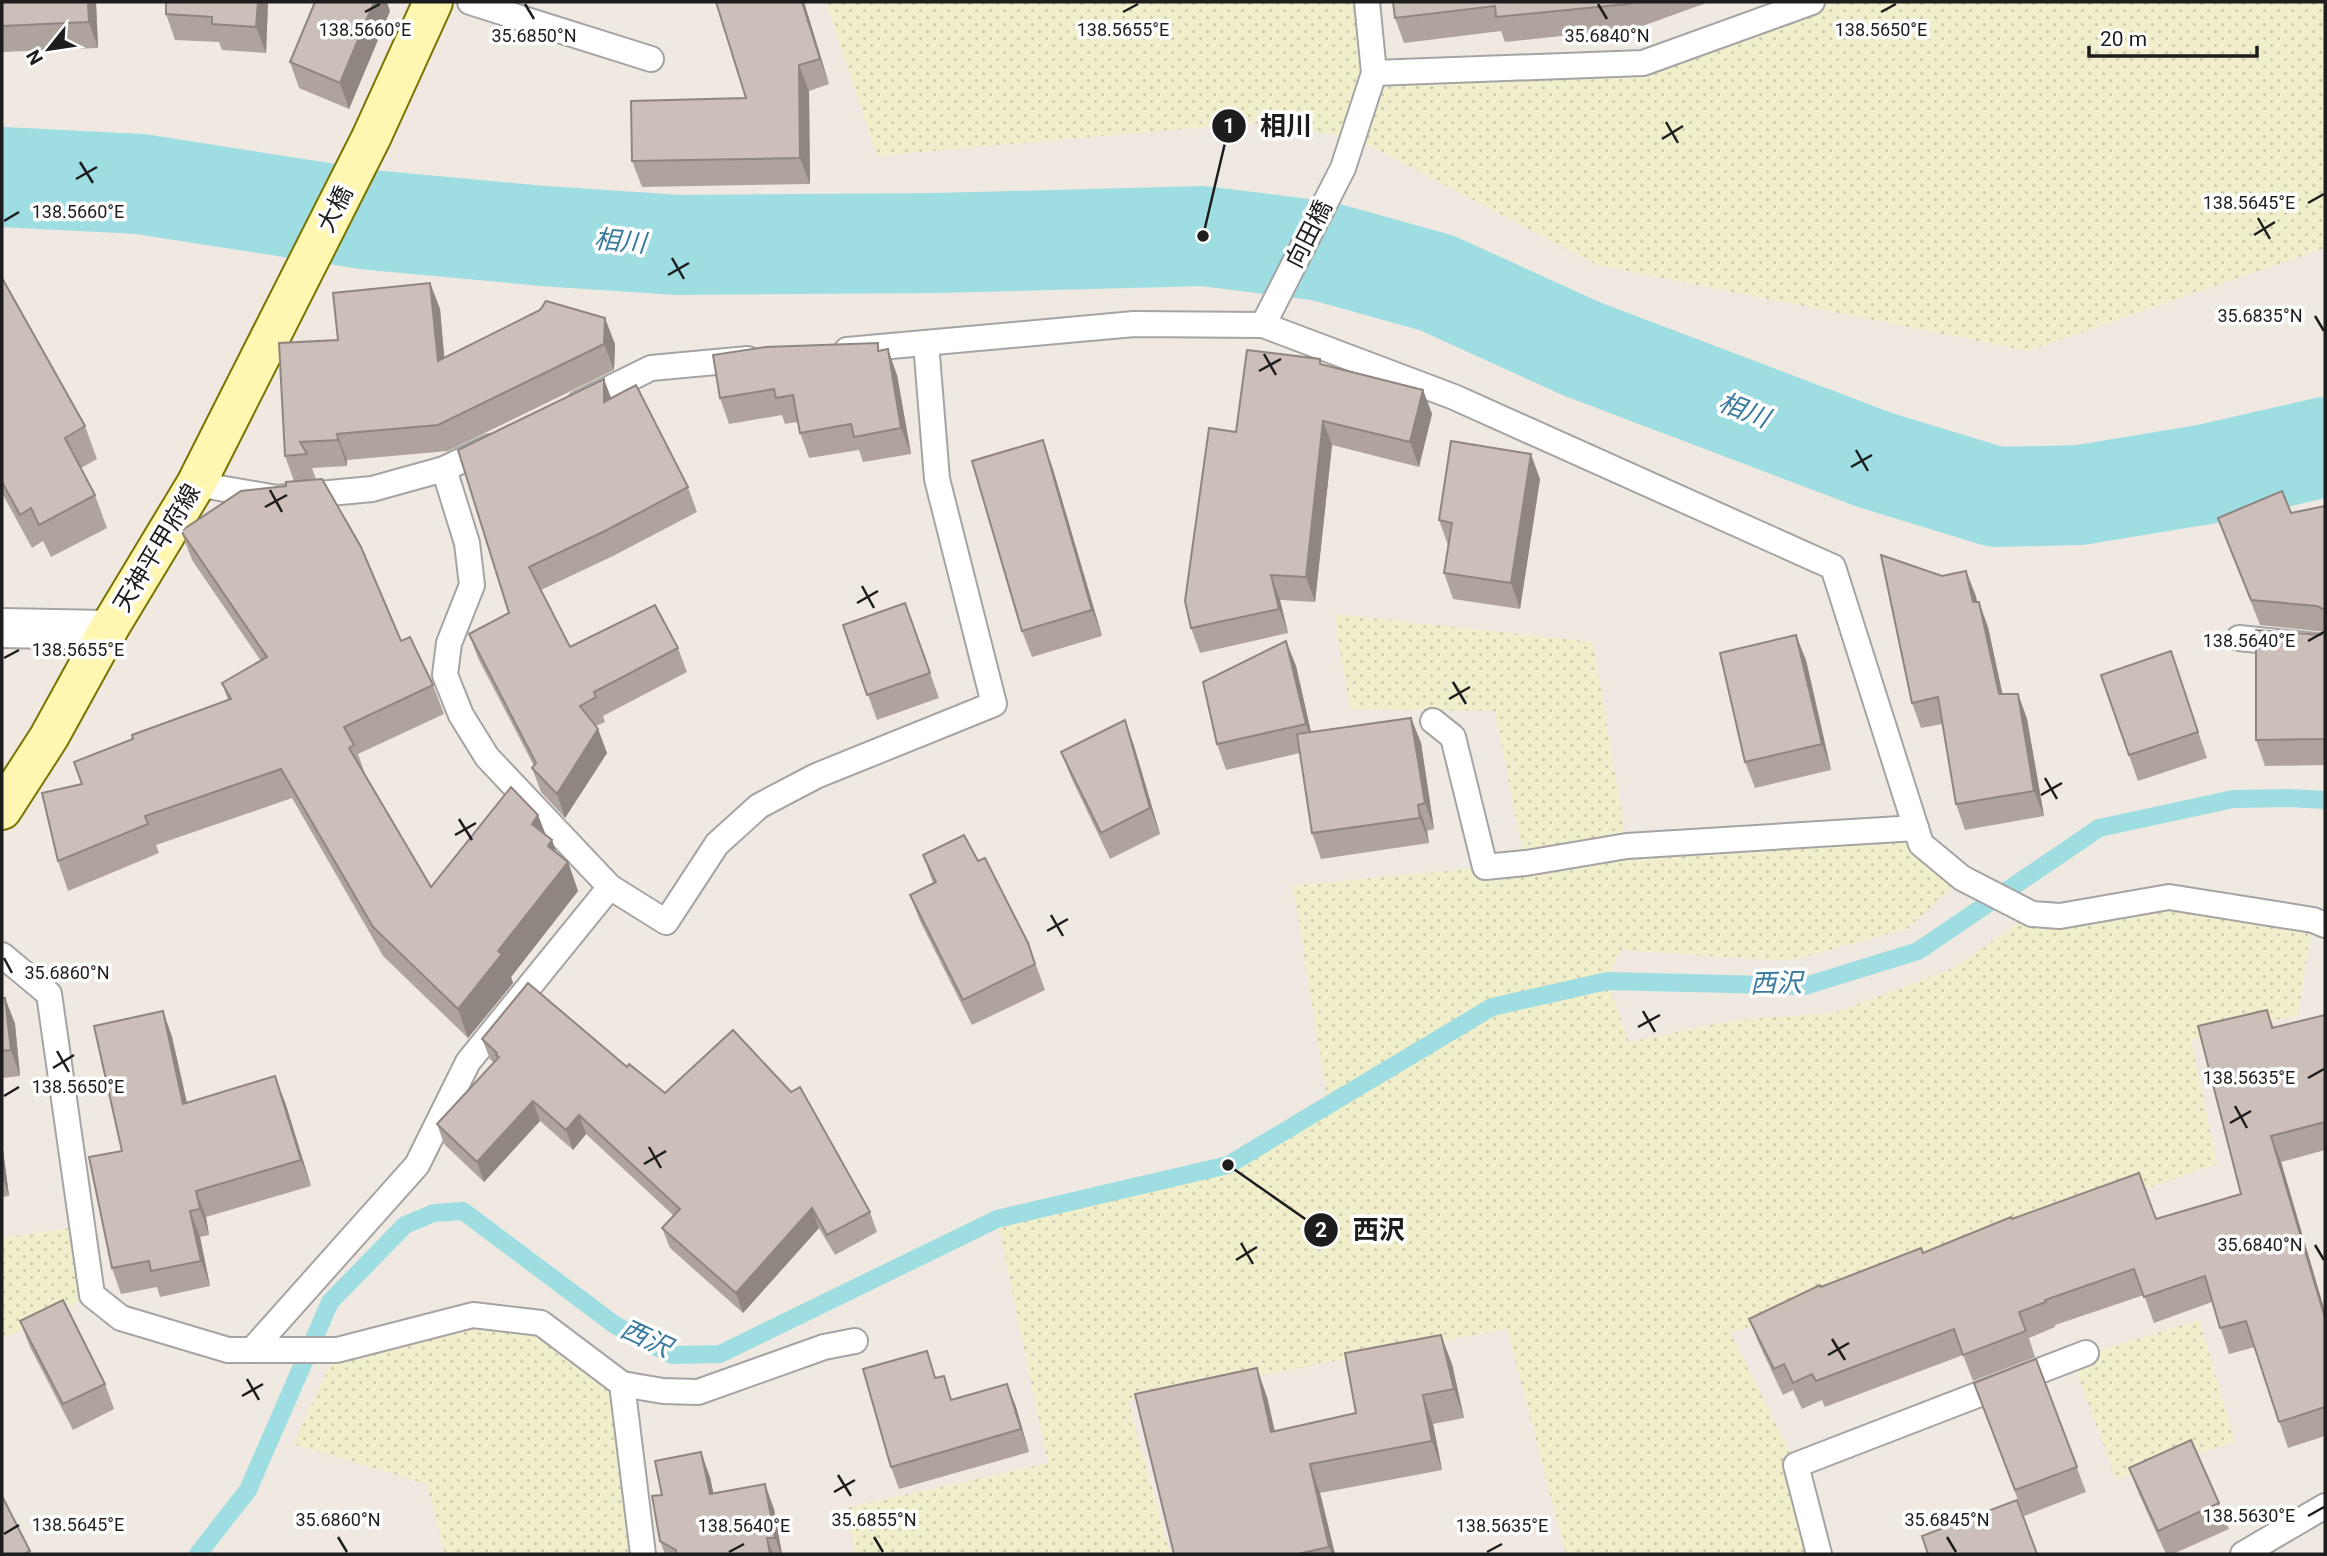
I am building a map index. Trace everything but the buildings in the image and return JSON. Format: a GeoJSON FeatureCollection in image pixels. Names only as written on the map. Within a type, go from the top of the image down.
{"type":"FeatureCollection","features":[{"type":"Feature","properties":{"kind":"main road","name":"大橋"},"geometry":{"type":"LineString","coordinates":[[299,279],[371,138],[433,2]]}},
{"type":"Feature","properties":{"kind":"main road","name":"天神平甲府線"},"geometry":{"type":"LineString","coordinates":[[2,810],[49,737],[108,630],[196,484],[299,279]]}},
{"type":"Feature","properties":{"kind":"street"},"geometry":{"type":"LineString","coordinates":[[2,628],[108,630]]}},
{"type":"Feature","properties":{"kind":"lane"},"geometry":{"type":"LineString","coordinates":[[470,2],[651,59]]}},
{"type":"Feature","properties":{"kind":"lane"},"geometry":{"type":"LineString","coordinates":[[1367,2],[1374,74],[1643,63],[1812,2]]}},
{"type":"Feature","properties":{"kind":"lane","name":"向田橋"},"geometry":{"type":"LineString","coordinates":[[1263,325],[1343,168],[1374,74]]}},
{"type":"Feature","properties":{"kind":"lane"},"geometry":{"type":"LineString","coordinates":[[830,352],[1134,324],[1263,325],[1454,397],[1833,567],[1921,844],[1962,878],[2032,914],[2060,916],[2169,897],[2313,920],[2325,925]]}},
{"type":"Feature","properties":{"kind":"lane"},"geometry":{"type":"LineString","coordinates":[[444,470],[467,543],[472,585],[449,643],[445,676],[461,715],[487,757],[610,887],[666,922],[718,844],[759,806],[816,776],[994,704],[937,479],[926,343]]}},
{"type":"Feature","properties":{"kind":"lane"},"geometry":{"type":"LineString","coordinates":[[554,416],[651,369],[775,357]]}},
{"type":"Feature","properties":{"kind":"lane"},"geometry":{"type":"LineString","coordinates":[[196,484],[277,498],[372,489],[444,470],[505,440]]}},
{"type":"Feature","properties":{"kind":"lane"},"geometry":{"type":"LineString","coordinates":[[2239,638],[2325,647]]}},
{"type":"Feature","properties":{"kind":"lane"},"geometry":{"type":"LineString","coordinates":[[1433,721],[1453,737],[1485,867],[1627,846],[1916,828]]}},
{"type":"Feature","properties":{"kind":"lane"},"geometry":{"type":"LineString","coordinates":[[260,1350],[417,1165],[468,1062],[610,887]]}},
{"type":"Feature","properties":{"kind":"lane"},"geometry":{"type":"LineString","coordinates":[[2,955],[49,994],[92,1295],[121,1318],[228,1350],[337,1350],[473,1315],[541,1323],[622,1384],[663,1391],[698,1392],[824,1347],[855,1341]]}},
{"type":"Feature","properties":{"kind":"lane"},"geometry":{"type":"LineString","coordinates":[[1819,1554],[1796,1465],[2087,1353]]}},
{"type":"Feature","properties":{"kind":"lane"},"geometry":{"type":"LineString","coordinates":[[622,1384],[643,1554]]}},
{"type":"Feature","properties":{"kind":"lane"},"geometry":{"type":"LineString","coordinates":[[2243,1554],[2325,1506]]}},
{"type":"Feature","properties":{"kind":"shaded area"},"geometry":{"type":"Polygon","coordinates":[[[826,2],[1367,2],[1374,73],[1643,63],[1812,2],[2325,2],[2325,248],[2028,351],[1597,265],[1353,137],[1249,123],[877,156],[826,2]]]}},
{"type":"Feature","properties":{"kind":"shaded area"},"geometry":{"type":"Polygon","coordinates":[[[1334,614],[1593,642],[1627,846],[1916,828],[1962,878],[1907,929],[1788,961],[1620,950],[1607,981],[1629,1042],[1734,1020],[1835,1013],[1953,968],[2032,914],[2169,897],[2313,920],[2298,1015],[2191,1040],[2217,1164],[1731,1333],[1796,1465],[1819,1554],[1566,1554],[1507,1329],[1128,1400],[1170,1554],[856,1554],[845,1508],[1048,1463],[997,1219],[1228,1165],[1328,1104],[1293,886],[1525,863],[1495,711],[1350,709],[1334,614]]]}},
{"type":"Feature","properties":{"kind":"shaded area"},"geometry":{"type":"Polygon","coordinates":[[[83,1226],[92,1295],[2,1339],[2,1238],[83,1226]]]}},
{"type":"Feature","properties":{"kind":"shaded area"},"geometry":{"type":"Polygon","coordinates":[[[473,1315],[541,1323],[622,1384],[643,1554],[445,1554],[427,1484],[293,1444],[337,1350],[473,1315]]]}},
{"type":"Feature","properties":{"kind":"shaded area"},"geometry":{"type":"Polygon","coordinates":[[[2199,1320],[2235,1442],[2116,1479],[2072,1359],[2199,1320]]]}},
{"type":"Feature","properties":{"kind":"waterway","name":"相川"},"geometry":{"type":"LineString","coordinates":[[2,177],[140,184],[371,220],[678,245],[937,243],[1203,236],[1322,251],[1437,283],[1582,349],[1875,460],[1996,497],[2080,495],[2207,474],[2325,447]]}},
{"type":"Feature","properties":{"kind":"waterway","name":"西沢"},"geometry":{"type":"LineString","coordinates":[[198,1554],[248,1490],[330,1302],[405,1225],[434,1213],[463,1211],[615,1325],[672,1355],[720,1354],[997,1219],[1228,1165],[1492,1007],[1607,981],[1805,986],[1918,951],[2099,828],[2233,799],[2325,800]]}},
{"type":"Feature","properties":{"kind":"place","name":"相川"},"geometry":{"type":"Point","coordinates":[1203,236]}},
{"type":"Feature","properties":{"kind":"place","name":"西沢"},"geometry":{"type":"Point","coordinates":[1228,1165]}}]}
